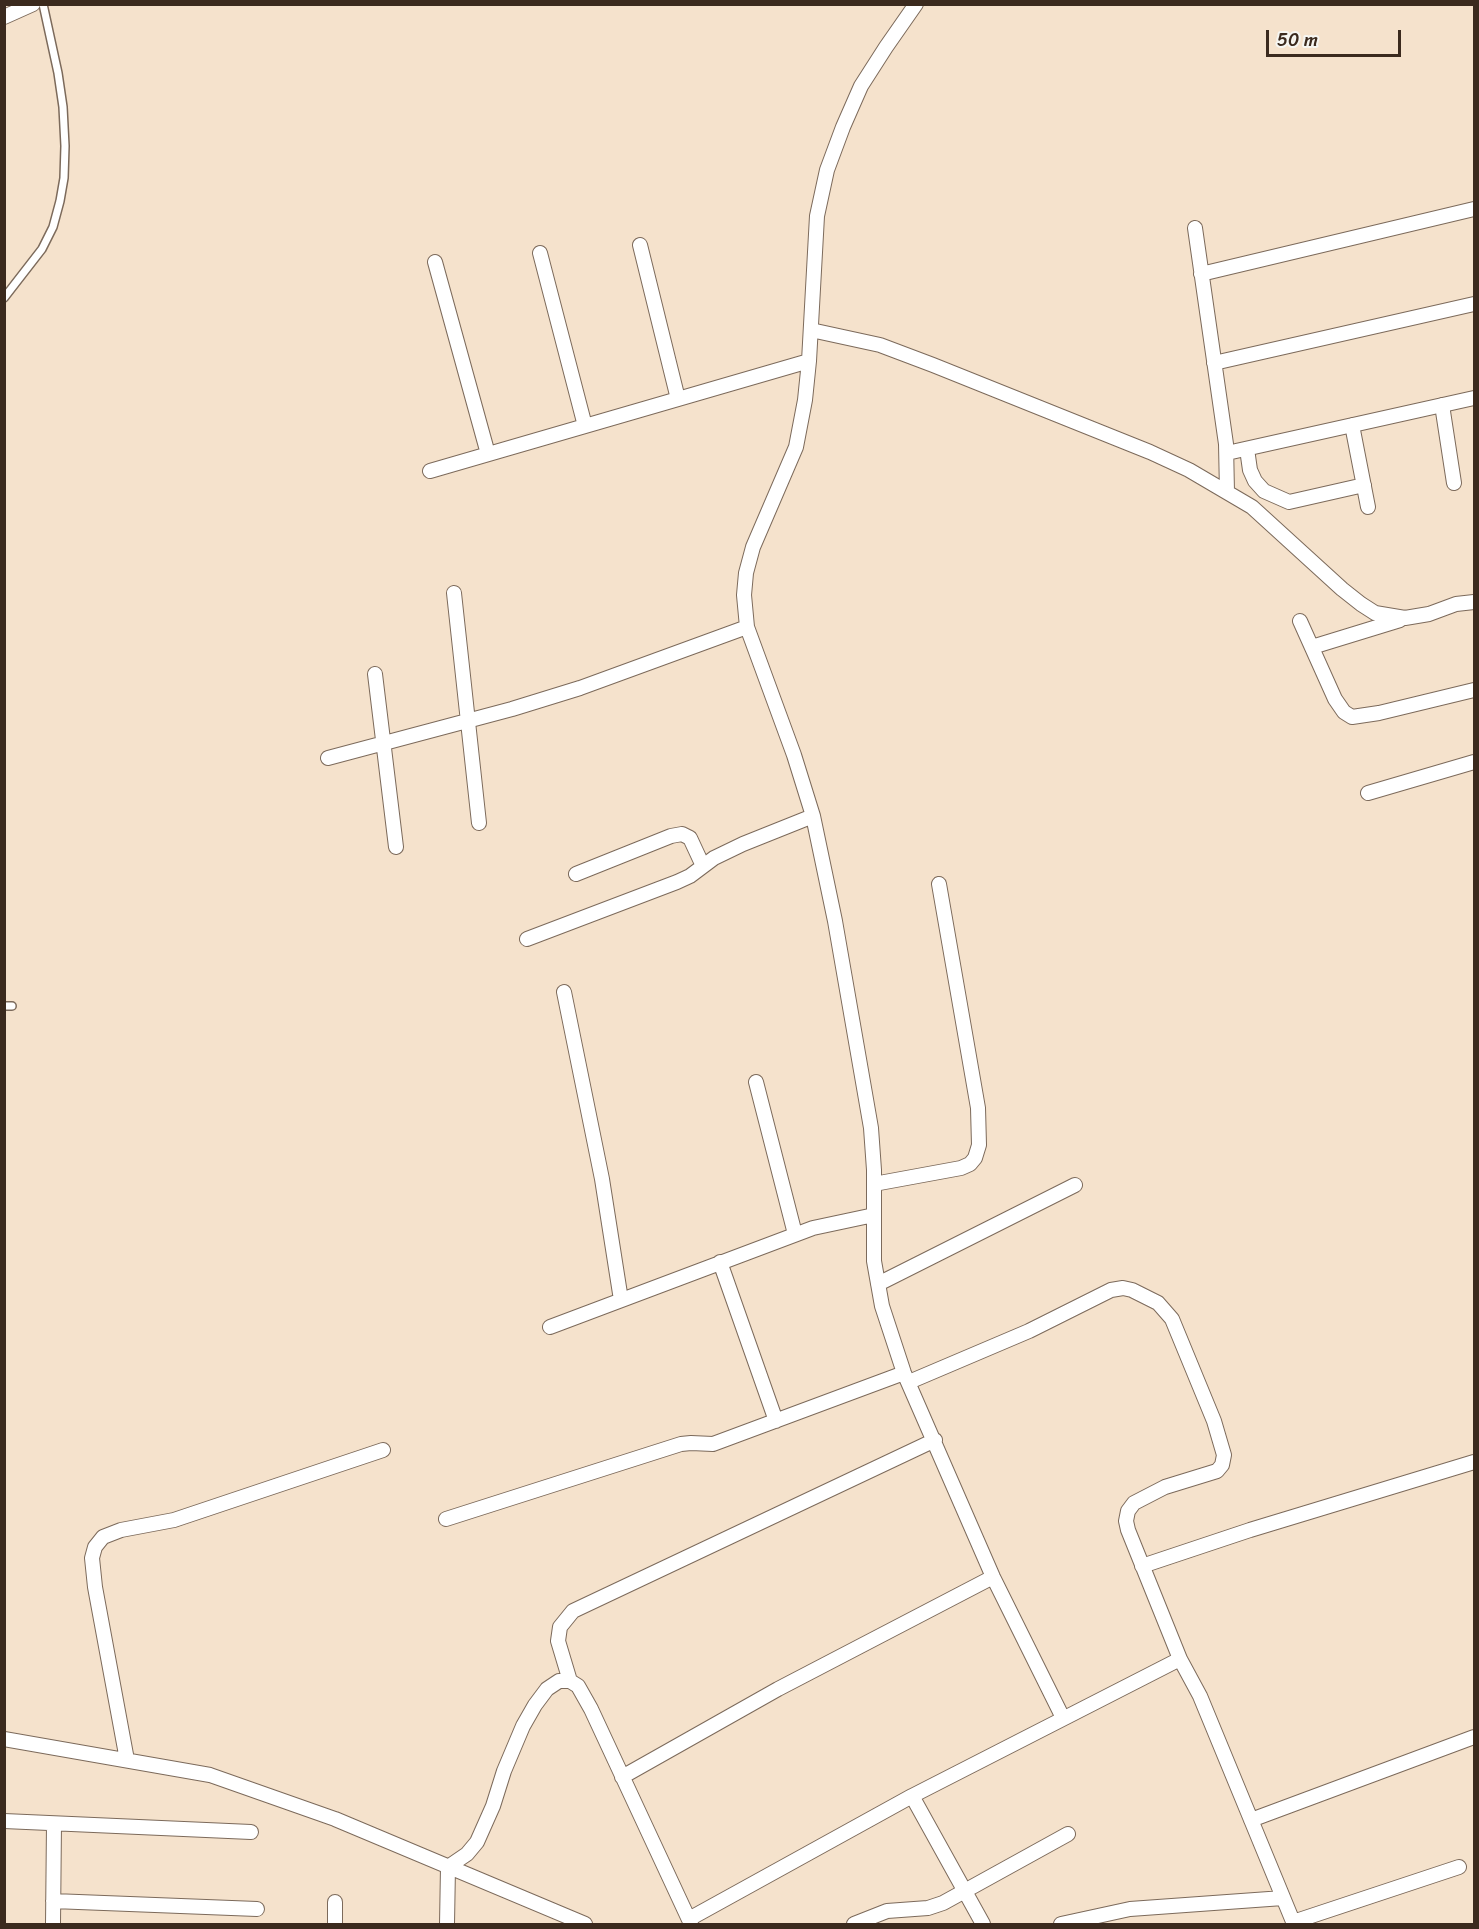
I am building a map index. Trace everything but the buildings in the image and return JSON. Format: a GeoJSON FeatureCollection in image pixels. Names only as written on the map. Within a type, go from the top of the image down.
{"type":"FeatureCollection","features":[{"type":"Feature","properties":{"kind":"street"},"geometry":{"type":"LineString","coordinates":[[4,17],[33,4]]}},
{"type":"Feature","properties":{"kind":"street"},"geometry":{"type":"LineString","coordinates":[[916,4],[861,86],[828,170],[817,216],[809,361],[805,400],[796,447],[753,547],[746,573],[744,595],[747,627],[794,755],[813,816],[835,921],[871,1128],[874,1262],[882,1306],[907,1377],[993,1577],[1063,1718]]}},
{"type":"Feature","properties":{"kind":"street"},"geometry":{"type":"LineString","coordinates":[[1202,274],[1474,209]]}},
{"type":"Feature","properties":{"kind":"street"},"geometry":{"type":"LineString","coordinates":[[1195,228],[1227,453],[1227,492]]}},
{"type":"Feature","properties":{"kind":"street"},"geometry":{"type":"LineString","coordinates":[[640,245],[678,399]]}},
{"type":"Feature","properties":{"kind":"street"},"geometry":{"type":"LineString","coordinates":[[540,253],[585,426]]}},
{"type":"Feature","properties":{"kind":"street"},"geometry":{"type":"LineString","coordinates":[[435,262],[488,454]]}},
{"type":"Feature","properties":{"kind":"street"},"geometry":{"type":"LineString","coordinates":[[1214,363],[1474,304]]}},
{"type":"Feature","properties":{"kind":"street"},"geometry":{"type":"LineString","coordinates":[[811,330],[880,345],[1150,452],[1189,470],[1252,507],[1360,604],[1375,613],[1405,618]]}},
{"type":"Feature","properties":{"kind":"street"},"geometry":{"type":"LineString","coordinates":[[430,471],[809,361]]}},
{"type":"Feature","properties":{"kind":"street"},"geometry":{"type":"LineString","coordinates":[[1227,453],[1474,398]]}},
{"type":"Feature","properties":{"kind":"street"},"geometry":{"type":"LineString","coordinates":[[1442,405],[1454,483]]}},
{"type":"Feature","properties":{"kind":"street"},"geometry":{"type":"LineString","coordinates":[[1352,425],[1368,507]]}},
{"type":"Feature","properties":{"kind":"street"},"geometry":{"type":"LineString","coordinates":[[1247,449],[1250,470],[1255,481],[1264,491],[1289,502],[1364,485]]}},
{"type":"Feature","properties":{"kind":"street"},"geometry":{"type":"LineString","coordinates":[[454,593],[478,823]]}},
{"type":"Feature","properties":{"kind":"street"},"geometry":{"type":"LineString","coordinates":[[1312,647],[1405,618],[1430,614],[1456,604],[1474,602]]}},
{"type":"Feature","properties":{"kind":"street"},"geometry":{"type":"LineString","coordinates":[[1300,621],[1335,699],[1344,712],[1352,717],[1370,715],[1474,690]]}},
{"type":"Feature","properties":{"kind":"street"},"geometry":{"type":"LineString","coordinates":[[328,758],[580,688],[747,627]]}},
{"type":"Feature","properties":{"kind":"street"},"geometry":{"type":"LineString","coordinates":[[375,674],[396,847]]}},
{"type":"Feature","properties":{"kind":"street"},"geometry":{"type":"LineString","coordinates":[[1368,793],[1474,762]]}},
{"type":"Feature","properties":{"kind":"street"},"geometry":{"type":"LineString","coordinates":[[527,939],[677,882],[742,844],[813,816]]}},
{"type":"Feature","properties":{"kind":"street"},"geometry":{"type":"LineString","coordinates":[[576,874],[671,836],[682,834],[690,838],[703,866]]}},
{"type":"Feature","properties":{"kind":"street"},"geometry":{"type":"LineString","coordinates":[[874,1184],[961,1168],[970,1164],[975,1158],[979,1145],[978,1108],[939,884]]}},
{"type":"Feature","properties":{"kind":"street"},"geometry":{"type":"LineString","coordinates":[[564,992],[602,1179],[621,1300]]}},
{"type":"Feature","properties":{"kind":"street"},"geometry":{"type":"LineString","coordinates":[[756,1082],[795,1234]]}},
{"type":"Feature","properties":{"kind":"street"},"geometry":{"type":"LineString","coordinates":[[878,1284],[1075,1185]]}},
{"type":"Feature","properties":{"kind":"street"},"geometry":{"type":"LineString","coordinates":[[550,1327],[795,1234],[874,1215]]}},
{"type":"Feature","properties":{"kind":"street"},"geometry":{"type":"LineString","coordinates":[[720,1262],[776,1421]]}},
{"type":"Feature","properties":{"kind":"street"},"geometry":{"type":"LineString","coordinates":[[446,1519],[681,1444],[713,1444],[907,1377],[1029,1331],[1111,1290],[1123,1287],[1132,1290],[1158,1303],[1172,1319],[1214,1421],[1224,1455],[1222,1465],[1216,1471],[1165,1487],[1134,1503],[1128,1511],[1126,1521],[1128,1530],[1180,1659],[1200,1696],[1294,1923],[1459,1867]]}},
{"type":"Feature","properties":{"kind":"street"},"geometry":{"type":"LineString","coordinates":[[570,1681],[558,1641],[560,1628],[573,1611],[935,1440]]}},
{"type":"Feature","properties":{"kind":"street"},"geometry":{"type":"LineString","coordinates":[[127,1760],[95,1587],[92,1558],[95,1546],[103,1537],[121,1530],[174,1520],[383,1450]]}},
{"type":"Feature","properties":{"kind":"street"},"geometry":{"type":"LineString","coordinates":[[1142,1566],[1250,1530],[1474,1462]]}},
{"type":"Feature","properties":{"kind":"street"},"geometry":{"type":"LineString","coordinates":[[622,1778],[778,1689],[993,1577]]}},
{"type":"Feature","properties":{"kind":"street"},"geometry":{"type":"LineString","coordinates":[[448,1867],[467,1854],[477,1842],[523,1726],[547,1689],[559,1681],[570,1681],[578,1686],[591,1709],[690,1922],[912,1796],[1180,1659]]}},
{"type":"Feature","properties":{"kind":"street"},"geometry":{"type":"LineString","coordinates":[[1251,1820],[1474,1737]]}},
{"type":"Feature","properties":{"kind":"street"},"geometry":{"type":"LineString","coordinates":[[4,1738],[210,1775],[335,1819],[448,1867],[554,1918],[585,1924]]}},
{"type":"Feature","properties":{"kind":"street"},"geometry":{"type":"LineString","coordinates":[[912,1796],[983,1924]]}},
{"type":"Feature","properties":{"kind":"street"},"geometry":{"type":"LineString","coordinates":[[4,1821],[251,1832]]}},
{"type":"Feature","properties":{"kind":"street"},"geometry":{"type":"LineString","coordinates":[[53,1924],[54,1824]]}},
{"type":"Feature","properties":{"kind":"street"},"geometry":{"type":"LineString","coordinates":[[854,1924],[887,1911],[928,1908],[1068,1834]]}},
{"type":"Feature","properties":{"kind":"street"},"geometry":{"type":"LineString","coordinates":[[447,1924],[448,1867]]}},
{"type":"Feature","properties":{"kind":"street"},"geometry":{"type":"LineString","coordinates":[[1061,1924],[1130,1909],[1283,1898]]}},
{"type":"Feature","properties":{"kind":"street"},"geometry":{"type":"LineString","coordinates":[[53,1901],[257,1909]]}},
{"type":"Feature","properties":{"kind":"street"},"geometry":{"type":"LineString","coordinates":[[335,1902],[335,1924]]}},
{"type":"Feature","properties":{"kind":"lane"},"geometry":{"type":"LineString","coordinates":[[4,298],[42,249],[53,227],[64,178],[63,107],[43,4]]}}]}
